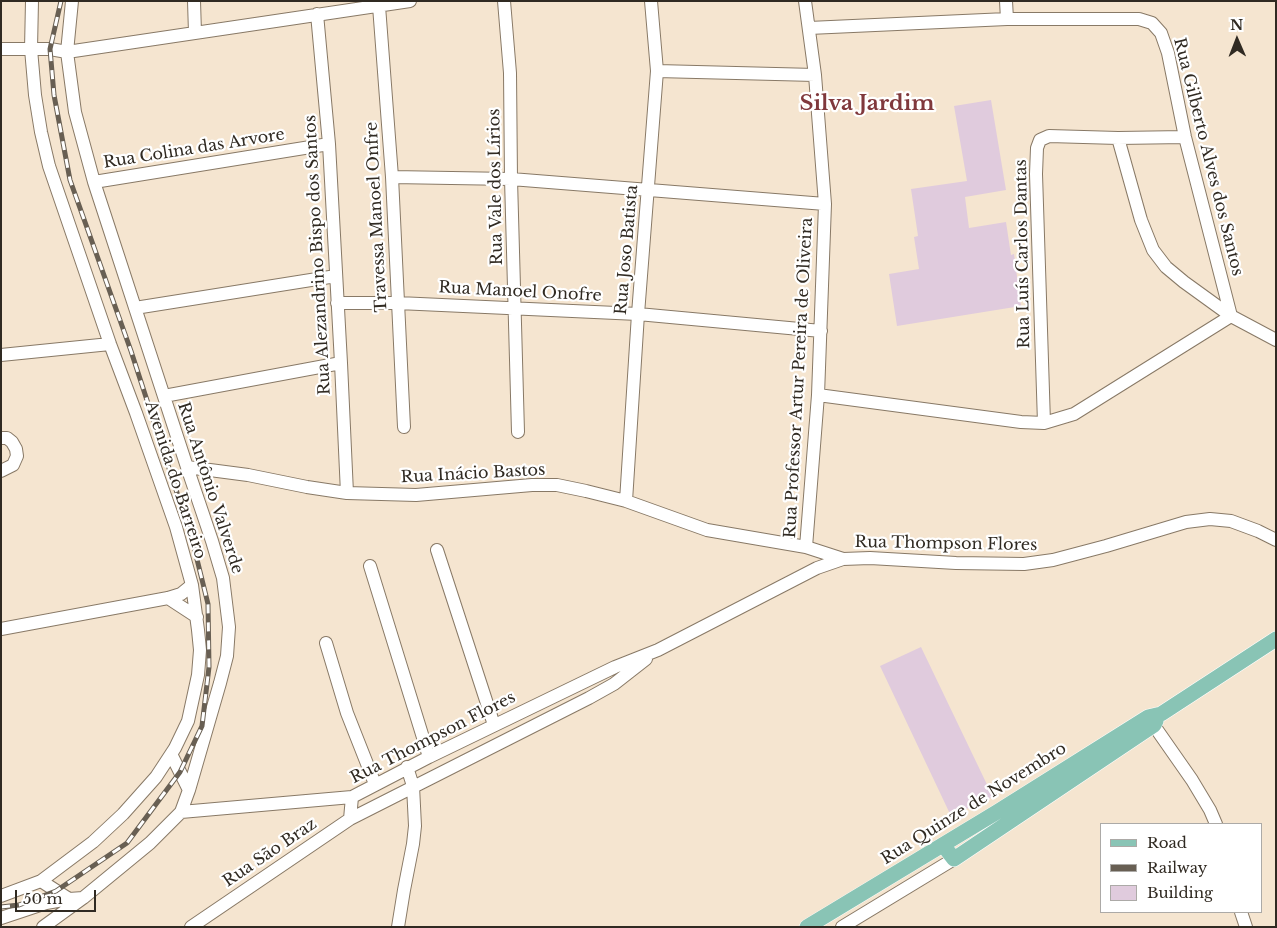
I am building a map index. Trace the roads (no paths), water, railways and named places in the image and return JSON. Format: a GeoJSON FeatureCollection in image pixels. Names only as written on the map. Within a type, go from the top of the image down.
{"type":"FeatureCollection","features":[{"type":"Feature","properties":{"kind":"main road","name":"Rua Quinze de Novembro"},"geometry":{"type":"LineString","coordinates":[[954,860],[1154,719],[1276,639]]}},
{"type":"Feature","properties":{"kind":"main road","name":"Rua Quinze de Novembro"},"geometry":{"type":"LineString","coordinates":[[807,927],[1154,719]]}},
{"type":"Feature","properties":{"kind":"main road"},"geometry":{"type":"LineString","coordinates":[[997,812],[1006,824]]}},
{"type":"Feature","properties":{"kind":"main road"},"geometry":{"type":"LineString","coordinates":[[943,845],[954,860]]}},
{"type":"Feature","properties":{"kind":"street","name":"Avenida do Barreiro"},"geometry":{"type":"LineString","coordinates":[[1,896],[41,881],[93,842],[111,827],[156,777],[171,754],[188,721],[198,675],[200,650],[192,585],[176,527],[110,344],[49,166],[41,132],[31,49],[32,1]]}},
{"type":"Feature","properties":{"kind":"street","name":"Rua Antônio Valverde"},"geometry":{"type":"LineString","coordinates":[[43,927],[83,898],[150,843],[181,812],[213,709],[227,656],[229,628],[223,578],[212,541],[94,182],[75,112],[66,52],[72,1]]}},
{"type":"Feature","properties":{"kind":"street"},"geometry":{"type":"LineString","coordinates":[[194,1],[195,33]]}},
{"type":"Feature","properties":{"kind":"street"},"geometry":{"type":"LineString","coordinates":[[1,49],[50,49],[66,52],[410,1]]}},
{"type":"Feature","properties":{"kind":"street","name":"Rua Vale dos Lírios"},"geometry":{"type":"LineString","coordinates":[[504,1],[510,73],[518,432]]}},
{"type":"Feature","properties":{"kind":"street","name":"Rua Joso Batista"},"geometry":{"type":"LineString","coordinates":[[626,501],[657,71],[651,1]]}},
{"type":"Feature","properties":{"kind":"street","name":"Rua Professor Artur Pereira de Oliveira"},"geometry":{"type":"LineString","coordinates":[[805,1],[815,74],[825,204],[818,395],[806,547]]}},
{"type":"Feature","properties":{"kind":"street"},"geometry":{"type":"LineString","coordinates":[[1006,1],[1007,19]]}},
{"type":"Feature","properties":{"kind":"street","name":"Travessa Manoel Onfre"},"geometry":{"type":"LineString","coordinates":[[379,6],[392,177],[404,427]]}},
{"type":"Feature","properties":{"kind":"street","name":"Rua Alezandrino Bispo dos Santos"},"geometry":{"type":"LineString","coordinates":[[317,14],[329,144],[347,493]]}},
{"type":"Feature","properties":{"kind":"street","name":"Rua Gilberto Alves dos Santos"},"geometry":{"type":"LineString","coordinates":[[809,28],[1007,19],[1138,19],[1152,23],[1161,33],[1168,53],[1185,137],[1231,316]]}},
{"type":"Feature","properties":{"kind":"street"},"geometry":{"type":"LineString","coordinates":[[657,71],[815,74]]}},
{"type":"Feature","properties":{"kind":"street","name":"Rua Luís Carlos Dantas"},"geometry":{"type":"LineString","coordinates":[[1044,423],[1036,174],[1037,148],[1040,140],[1049,136],[1185,137]]}},
{"type":"Feature","properties":{"kind":"street"},"geometry":{"type":"LineString","coordinates":[[1118,138],[1141,220],[1153,250],[1166,267],[1231,316],[1276,340]]}},
{"type":"Feature","properties":{"kind":"street","name":"Rua Colina das Arvore"},"geometry":{"type":"LineString","coordinates":[[94,182],[329,144]]}},
{"type":"Feature","properties":{"kind":"street"},"geometry":{"type":"LineString","coordinates":[[392,177],[511,179],[825,204]]}},
{"type":"Feature","properties":{"kind":"street"},"geometry":{"type":"LineString","coordinates":[[136,308],[336,276]]}},
{"type":"Feature","properties":{"kind":"street","name":"Rua Manoel Onofre"},"geometry":{"type":"LineString","coordinates":[[338,303],[398,302],[638,314],[821,331]]}},
{"type":"Feature","properties":{"kind":"street"},"geometry":{"type":"LineString","coordinates":[[818,395],[1021,422],[1044,423],[1074,414],[1231,316]]}},
{"type":"Feature","properties":{"kind":"street"},"geometry":{"type":"LineString","coordinates":[[1,355],[110,344]]}},
{"type":"Feature","properties":{"kind":"street"},"geometry":{"type":"LineString","coordinates":[[164,396],[341,363]]}},
{"type":"Feature","properties":{"kind":"street"},"geometry":{"type":"LineString","coordinates":[[1,438],[7,438],[12,442],[16,449],[16,456],[13,465],[1,471]]}},
{"type":"Feature","properties":{"kind":"street","name":"Rua Inácio Bastos"},"geometry":{"type":"LineString","coordinates":[[187,466],[347,493],[416,495],[557,485],[626,501],[707,530],[806,547],[844,559]]}},
{"type":"Feature","properties":{"kind":"street","name":"Rua Thompson Flores"},"geometry":{"type":"LineString","coordinates":[[181,812],[352,797],[498,723],[615,667],[658,650],[817,568],[844,559],[870,558],[956,563],[1024,564],[1053,560],[1186,522],[1210,520],[1231,521],[1276,540]]}},
{"type":"Feature","properties":{"kind":"street"},"geometry":{"type":"LineString","coordinates":[[437,550],[498,723],[509,738]]}},
{"type":"Feature","properties":{"kind":"street"},"geometry":{"type":"LineString","coordinates":[[370,566],[429,757]]}},
{"type":"Feature","properties":{"kind":"street"},"geometry":{"type":"LineString","coordinates":[[1,629],[168,598],[181,594],[192,585]]}},
{"type":"Feature","properties":{"kind":"street"},"geometry":{"type":"LineString","coordinates":[[168,598],[197,617]]}},
{"type":"Feature","properties":{"kind":"street"},"geometry":{"type":"LineString","coordinates":[[326,643],[348,713],[375,784]]}},
{"type":"Feature","properties":{"kind":"street","name":"Rua Thompson Flores"},"geometry":{"type":"LineString","coordinates":[[350,819],[614,684],[658,650]]}},
{"type":"Feature","properties":{"kind":"street"},"geometry":{"type":"LineString","coordinates":[[1154,719],[1210,810],[1216,823]]}},
{"type":"Feature","properties":{"kind":"street"},"geometry":{"type":"LineString","coordinates":[[171,754],[189,790]]}},
{"type":"Feature","properties":{"kind":"street"},"geometry":{"type":"LineString","coordinates":[[398,927],[413,844],[415,816],[413,786],[407,768]]}},
{"type":"Feature","properties":{"kind":"street"},"geometry":{"type":"LineString","coordinates":[[350,819],[352,797]]}},
{"type":"Feature","properties":{"kind":"street","name":"Rua São Braz"},"geometry":{"type":"LineString","coordinates":[[190,927],[350,819]]}},
{"type":"Feature","properties":{"kind":"street"},"geometry":{"type":"LineString","coordinates":[[842,927],[954,860]]}},
{"type":"Feature","properties":{"kind":"street"},"geometry":{"type":"LineString","coordinates":[[41,881],[69,898]]}},
{"type":"Feature","properties":{"kind":"street"},"geometry":{"type":"LineString","coordinates":[[1,918],[46,903],[69,898],[83,898]]}},
{"type":"Feature","properties":{"kind":"street"},"geometry":{"type":"LineString","coordinates":[[1241,913],[1246,927]]}},
{"type":"Feature","properties":{"kind":"street"},"geometry":{"type":"LineString","coordinates":[[856,918],[866,927]]}},
{"type":"Feature","properties":{"kind":"railway"},"geometry":{"type":"LineString","coordinates":[[1,907],[19,905],[56,891],[127,843],[180,772],[202,726],[209,667],[208,604],[192,539],[131,351],[70,180],[54,95],[50,49],[61,1]]}},
{"type":"Feature","properties":{"kind":"district","name":"Silva Jardim"},"geometry":{"type":"Point","coordinates":[867,104]}}]}
